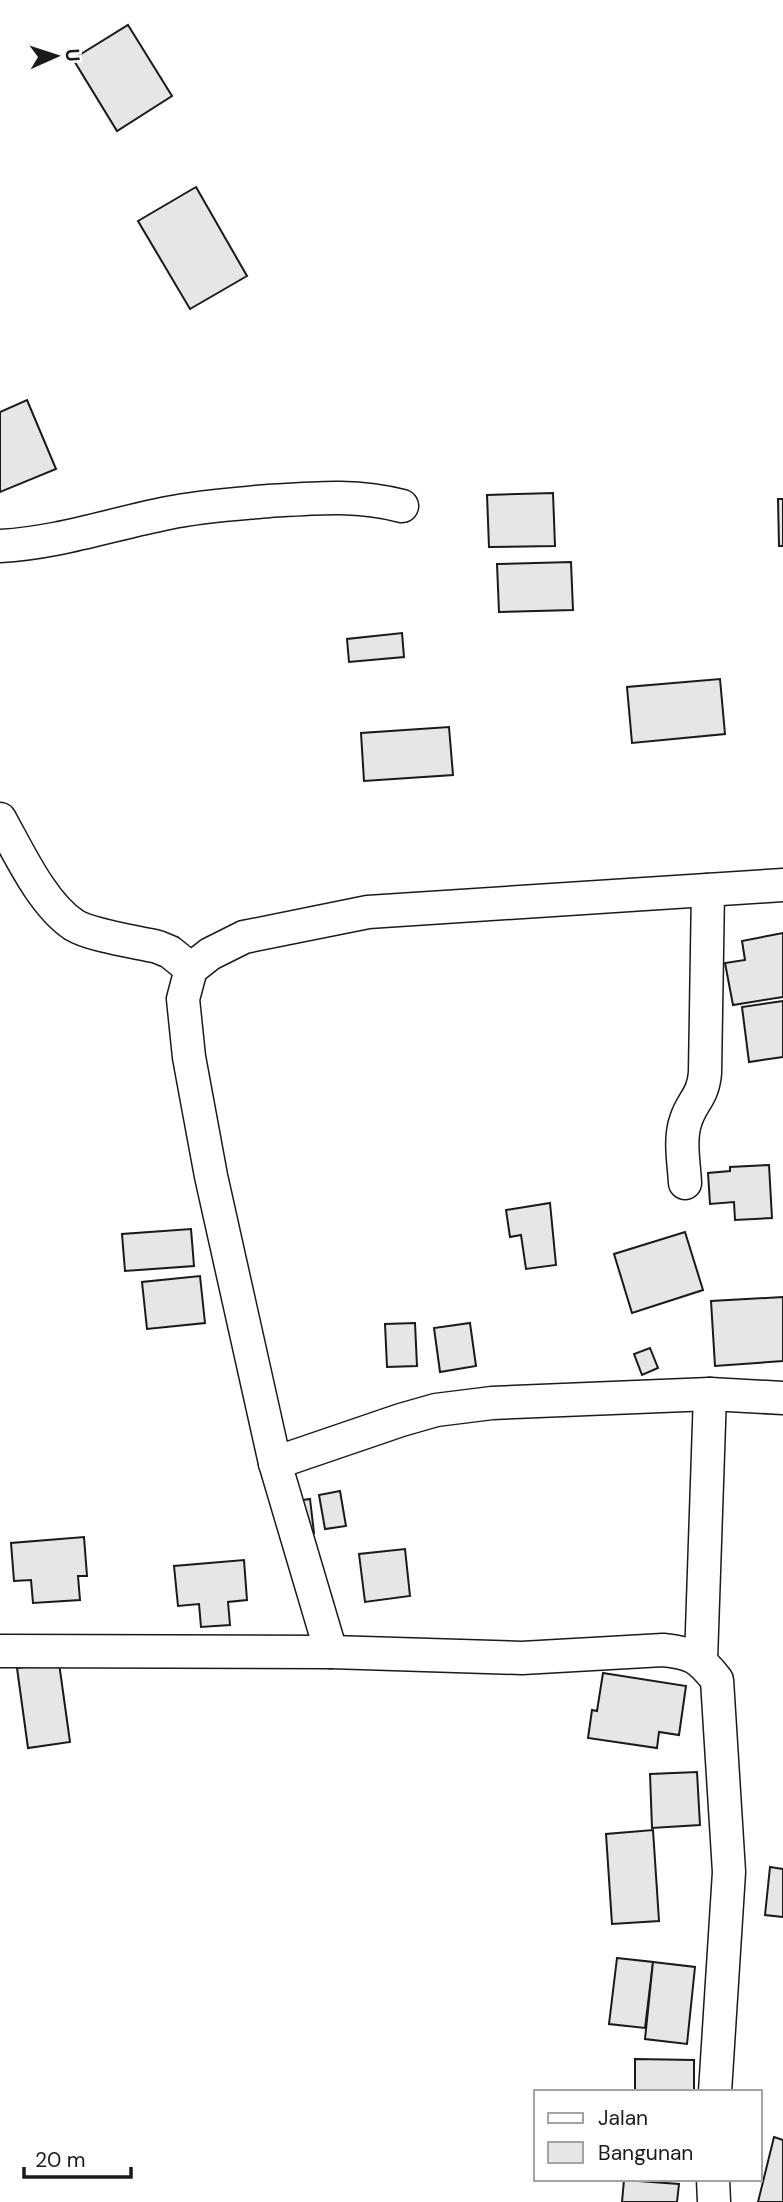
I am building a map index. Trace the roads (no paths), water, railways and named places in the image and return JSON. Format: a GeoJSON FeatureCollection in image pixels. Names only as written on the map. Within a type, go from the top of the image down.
{"type":"FeatureCollection","features":[{"type":"Feature","properties":{"kind":"street"},"geometry":{"type":"LineString","coordinates":[[0,546],[35,544],[170,512],[245,503],[327,497],[376,499],[402,506]]}},
{"type":"Feature","properties":{"kind":"street"},"geometry":{"type":"LineString","coordinates":[[0,819],[35,883],[75,925],[158,947],[170,952],[191,969]]}},
{"type":"Feature","properties":{"kind":"street"},"geometry":{"type":"LineString","coordinates":[[331,1652],[275,1463],[236,1292],[189,1057],[183,999],[191,969],[210,954],[244,937],[368,912],[783,885]]}},
{"type":"Feature","properties":{"kind":"street"},"geometry":{"type":"LineString","coordinates":[[685,1183],[683,1132],[688,1115],[704,1089],[708,890]]}},
{"type":"Feature","properties":{"kind":"street"},"geometry":{"type":"LineString","coordinates":[[275,1463],[436,1410],[492,1403],[710,1394],[783,1398]]}},
{"type":"Feature","properties":{"kind":"street"},"geometry":{"type":"LineString","coordinates":[[701,1660],[710,1394]]}},
{"type":"Feature","properties":{"kind":"street"},"geometry":{"type":"LineString","coordinates":[[0,1651],[331,1652],[522,1658],[663,1650],[684,1652],[701,1660],[717,1680],[729,1872],[715,2090]]}},
{"type":"Feature","properties":{"kind":"street"},"geometry":{"type":"LineString","coordinates":[[713,2181],[714,2202]]}}]}
